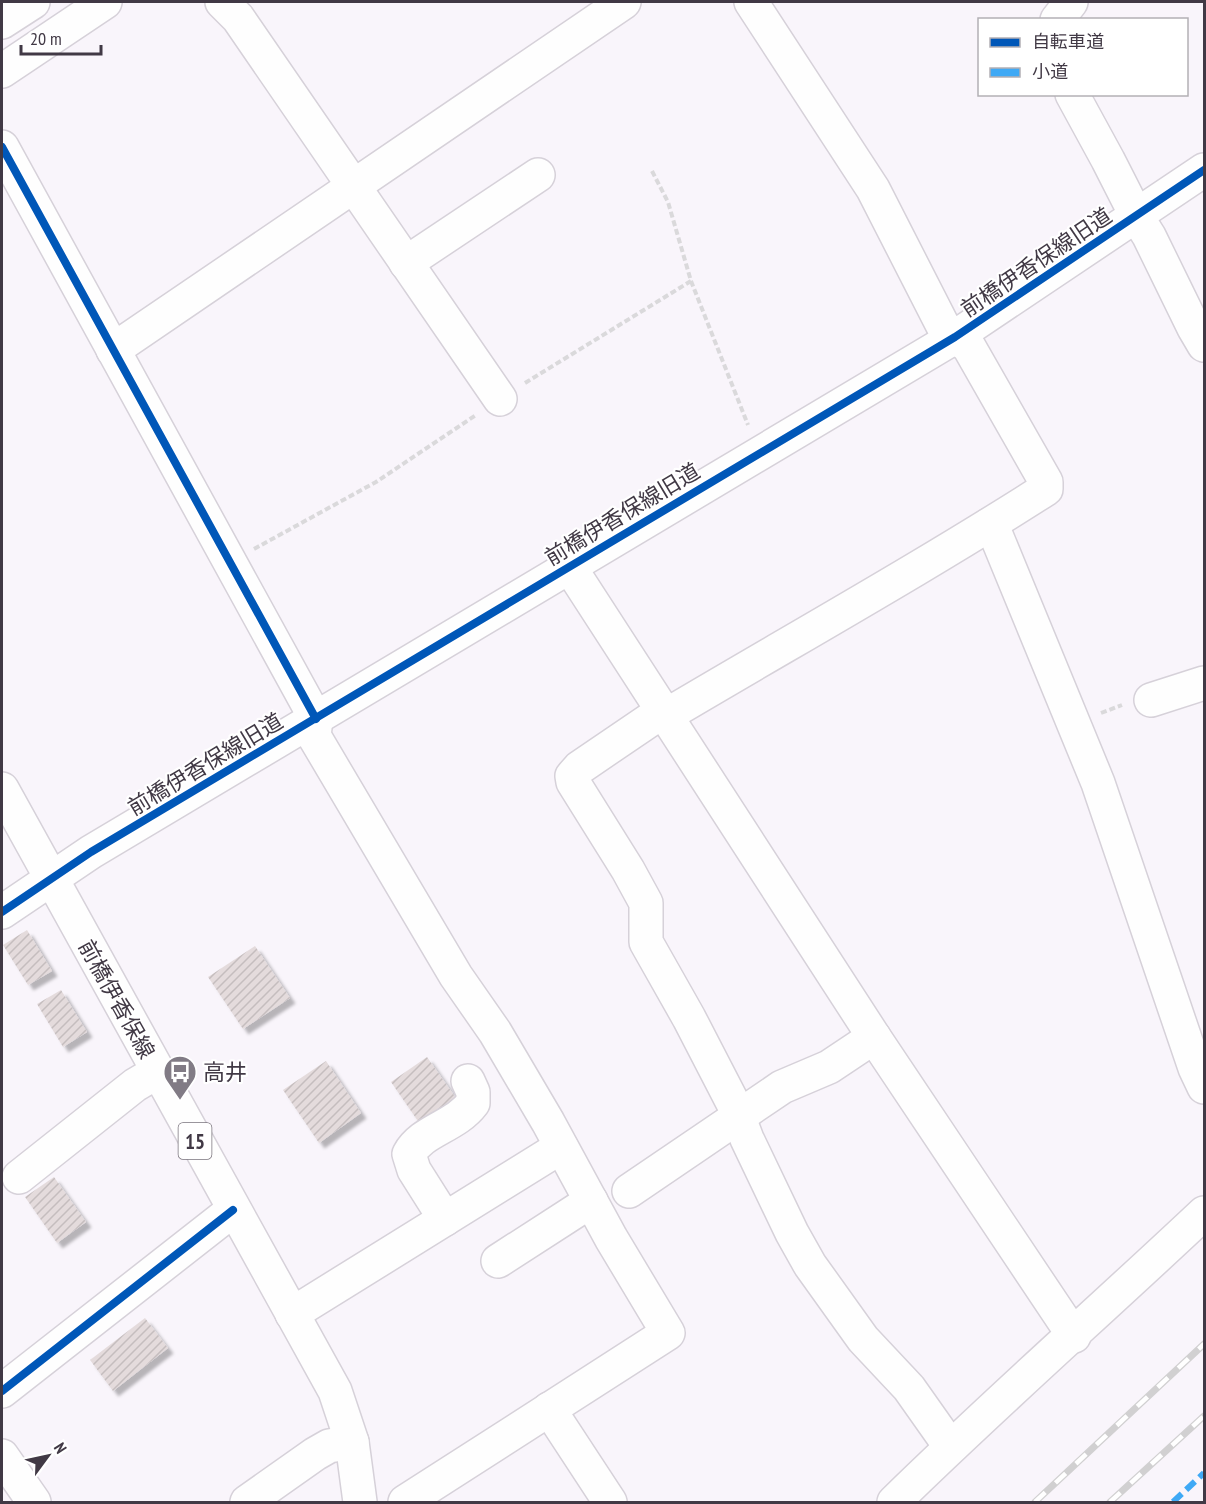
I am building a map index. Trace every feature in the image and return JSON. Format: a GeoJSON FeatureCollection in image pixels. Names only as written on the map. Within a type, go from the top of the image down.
{"type":"FeatureCollection","features":[{"type":"Feature","properties":{"kind":"street"},"geometry":{"type":"LineString","coordinates":[[2,22],[33,2]]}},
{"type":"Feature","properties":{"kind":"street"},"geometry":{"type":"LineString","coordinates":[[2,71],[105,2]]}},
{"type":"Feature","properties":{"kind":"street"},"geometry":{"type":"LineString","coordinates":[[222,2],[238,18],[500,399]]}},
{"type":"Feature","properties":{"kind":"street"},"geometry":{"type":"LineString","coordinates":[[113,350],[624,2]]}},
{"type":"Feature","properties":{"kind":"street"},"geometry":{"type":"LineString","coordinates":[[751,2],[873,189],[943,327],[969,347],[1046,482],[1046,489],[672,712],[654,717],[579,768],[572,776],[573,782],[646,903],[646,942],[735,1107],[747,1140],[810,1265],[863,1339],[909,1388],[945,1439],[953,1445]]}},
{"type":"Feature","properties":{"kind":"street"},"geometry":{"type":"LineString","coordinates":[[1059,18],[1071,2]]}},
{"type":"Feature","properties":{"kind":"street"},"geometry":{"type":"LineString","coordinates":[[1073,96],[1149,236],[1204,345]]}},
{"type":"Feature","properties":{"kind":"street"},"geometry":{"type":"LineString","coordinates":[[2,147],[316,719],[314,736],[456,975],[489,1022],[668,1333],[405,1503]]}},
{"type":"Feature","properties":{"kind":"street","name":"前橋伊香保線旧道"},"geometry":{"type":"LineString","coordinates":[[2,912],[50,878],[955,337],[1204,170]]}},
{"type":"Feature","properties":{"kind":"street"},"geometry":{"type":"LineString","coordinates":[[406,263],[538,175]]}},
{"type":"Feature","properties":{"kind":"street"},"geometry":{"type":"LineString","coordinates":[[989,525],[996,535],[1098,783],[1195,1068],[1204,1087]]}},
{"type":"Feature","properties":{"kind":"street"},"geometry":{"type":"LineString","coordinates":[[569,566],[874,1037],[1074,1336]]}},
{"type":"Feature","properties":{"kind":"street"},"geometry":{"type":"LineString","coordinates":[[1151,700],[1204,683]]}},
{"type":"Feature","properties":{"kind":"street","name":"前橋伊香保線"},"geometry":{"type":"LineString","coordinates":[[2,789],[335,1391],[352,1442],[360,1503]]}},
{"type":"Feature","properties":{"kind":"street"},"geometry":{"type":"LineString","coordinates":[[629,1191],[782,1087],[830,1067],[874,1037]]}},
{"type":"Feature","properties":{"kind":"street"},"geometry":{"type":"LineString","coordinates":[[20,1177],[135,1085],[157,1072]]}},
{"type":"Feature","properties":{"kind":"street"},"geometry":{"type":"LineString","coordinates":[[445,1219],[414,1170],[410,1154],[419,1142],[466,1113],[473,1103],[473,1092],[468,1081]]}},
{"type":"Feature","properties":{"kind":"street"},"geometry":{"type":"LineString","coordinates":[[292,1314],[561,1147]]}},
{"type":"Feature","properties":{"kind":"street"},"geometry":{"type":"LineString","coordinates":[[498,1262],[591,1200]]}},
{"type":"Feature","properties":{"kind":"street"},"geometry":{"type":"LineString","coordinates":[[2,1391],[233,1210]]}},
{"type":"Feature","properties":{"kind":"street"},"geometry":{"type":"LineString","coordinates":[[894,1503],[953,1445],[1074,1336],[1204,1213]]}},
{"type":"Feature","properties":{"kind":"street"},"geometry":{"type":"LineString","coordinates":[[549,1409],[610,1503]]}},
{"type":"Feature","properties":{"kind":"street"},"geometry":{"type":"LineString","coordinates":[[247,1503],[315,1454],[329,1446],[352,1442]]}},
{"type":"Feature","properties":{"kind":"street"},"geometry":{"type":"LineString","coordinates":[[2,1456],[34,1503]]}},
{"type":"Feature","properties":{"kind":"path"},"geometry":{"type":"LineString","coordinates":[[652,171],[668,202],[691,281],[754,440],[762,452]]}},
{"type":"Feature","properties":{"kind":"path"},"geometry":{"type":"LineString","coordinates":[[230,562],[376,482],[500,399],[691,281]]}},
{"type":"Feature","properties":{"kind":"path"},"geometry":{"type":"LineString","coordinates":[[1074,723],[1141,698],[1151,700]]}},
{"type":"Feature","properties":{"kind":"building"},"geometry":{"type":"Polygon","coordinates":[[[27,930],[52,971],[28,985],[3,945],[27,930]]]}},
{"type":"Feature","properties":{"kind":"building"},"geometry":{"type":"Polygon","coordinates":[[[255,946],[290,998],[243,1029],[208,977],[255,946]]]}},
{"type":"Feature","properties":{"kind":"building"},"geometry":{"type":"Polygon","coordinates":[[[61,990],[87,1032],[63,1047],[37,1004],[61,990]]]}},
{"type":"Feature","properties":{"kind":"building"},"geometry":{"type":"Polygon","coordinates":[[[427,1057],[458,1101],[422,1127],[391,1082],[427,1057]]]}},
{"type":"Feature","properties":{"kind":"building"},"geometry":{"type":"Polygon","coordinates":[[[326,1061],[361,1113],[319,1143],[283,1090],[326,1061]]]}},
{"type":"Feature","properties":{"kind":"building"},"geometry":{"type":"Polygon","coordinates":[[[54,1177],[86,1222],[57,1243],[25,1197],[54,1177]]]}},
{"type":"Feature","properties":{"kind":"building"},"geometry":{"type":"Polygon","coordinates":[[[145,1318],[168,1348],[113,1391],[90,1360],[145,1318]]]}},
{"type":"Feature","properties":{"kind":"railway"},"geometry":{"type":"LineString","coordinates":[[1035,1502],[1204,1344]]}},
{"type":"Feature","properties":{"kind":"railway"},"geometry":{"type":"LineString","coordinates":[[1110,1502],[1204,1416]]}},
{"type":"Feature","properties":{"kind":"marked path"},"geometry":{"type":"LineString","coordinates":[[1173,1502],[1204,1473]]}},
{"type":"Feature","properties":{"kind":"cycle path"},"geometry":{"type":"LineString","coordinates":[[2,147],[316,719]]}},
{"type":"Feature","properties":{"kind":"cycle path"},"geometry":{"type":"LineString","coordinates":[[2,912],[91,852],[955,337],[1204,170]]}},
{"type":"Feature","properties":{"kind":"cycle path"},"geometry":{"type":"LineString","coordinates":[[2,1391],[233,1210]]}},
{"type":"Feature","properties":{"kind":"place","name":"高井"},"geometry":{"type":"Point","coordinates":[180,1101]}}]}
